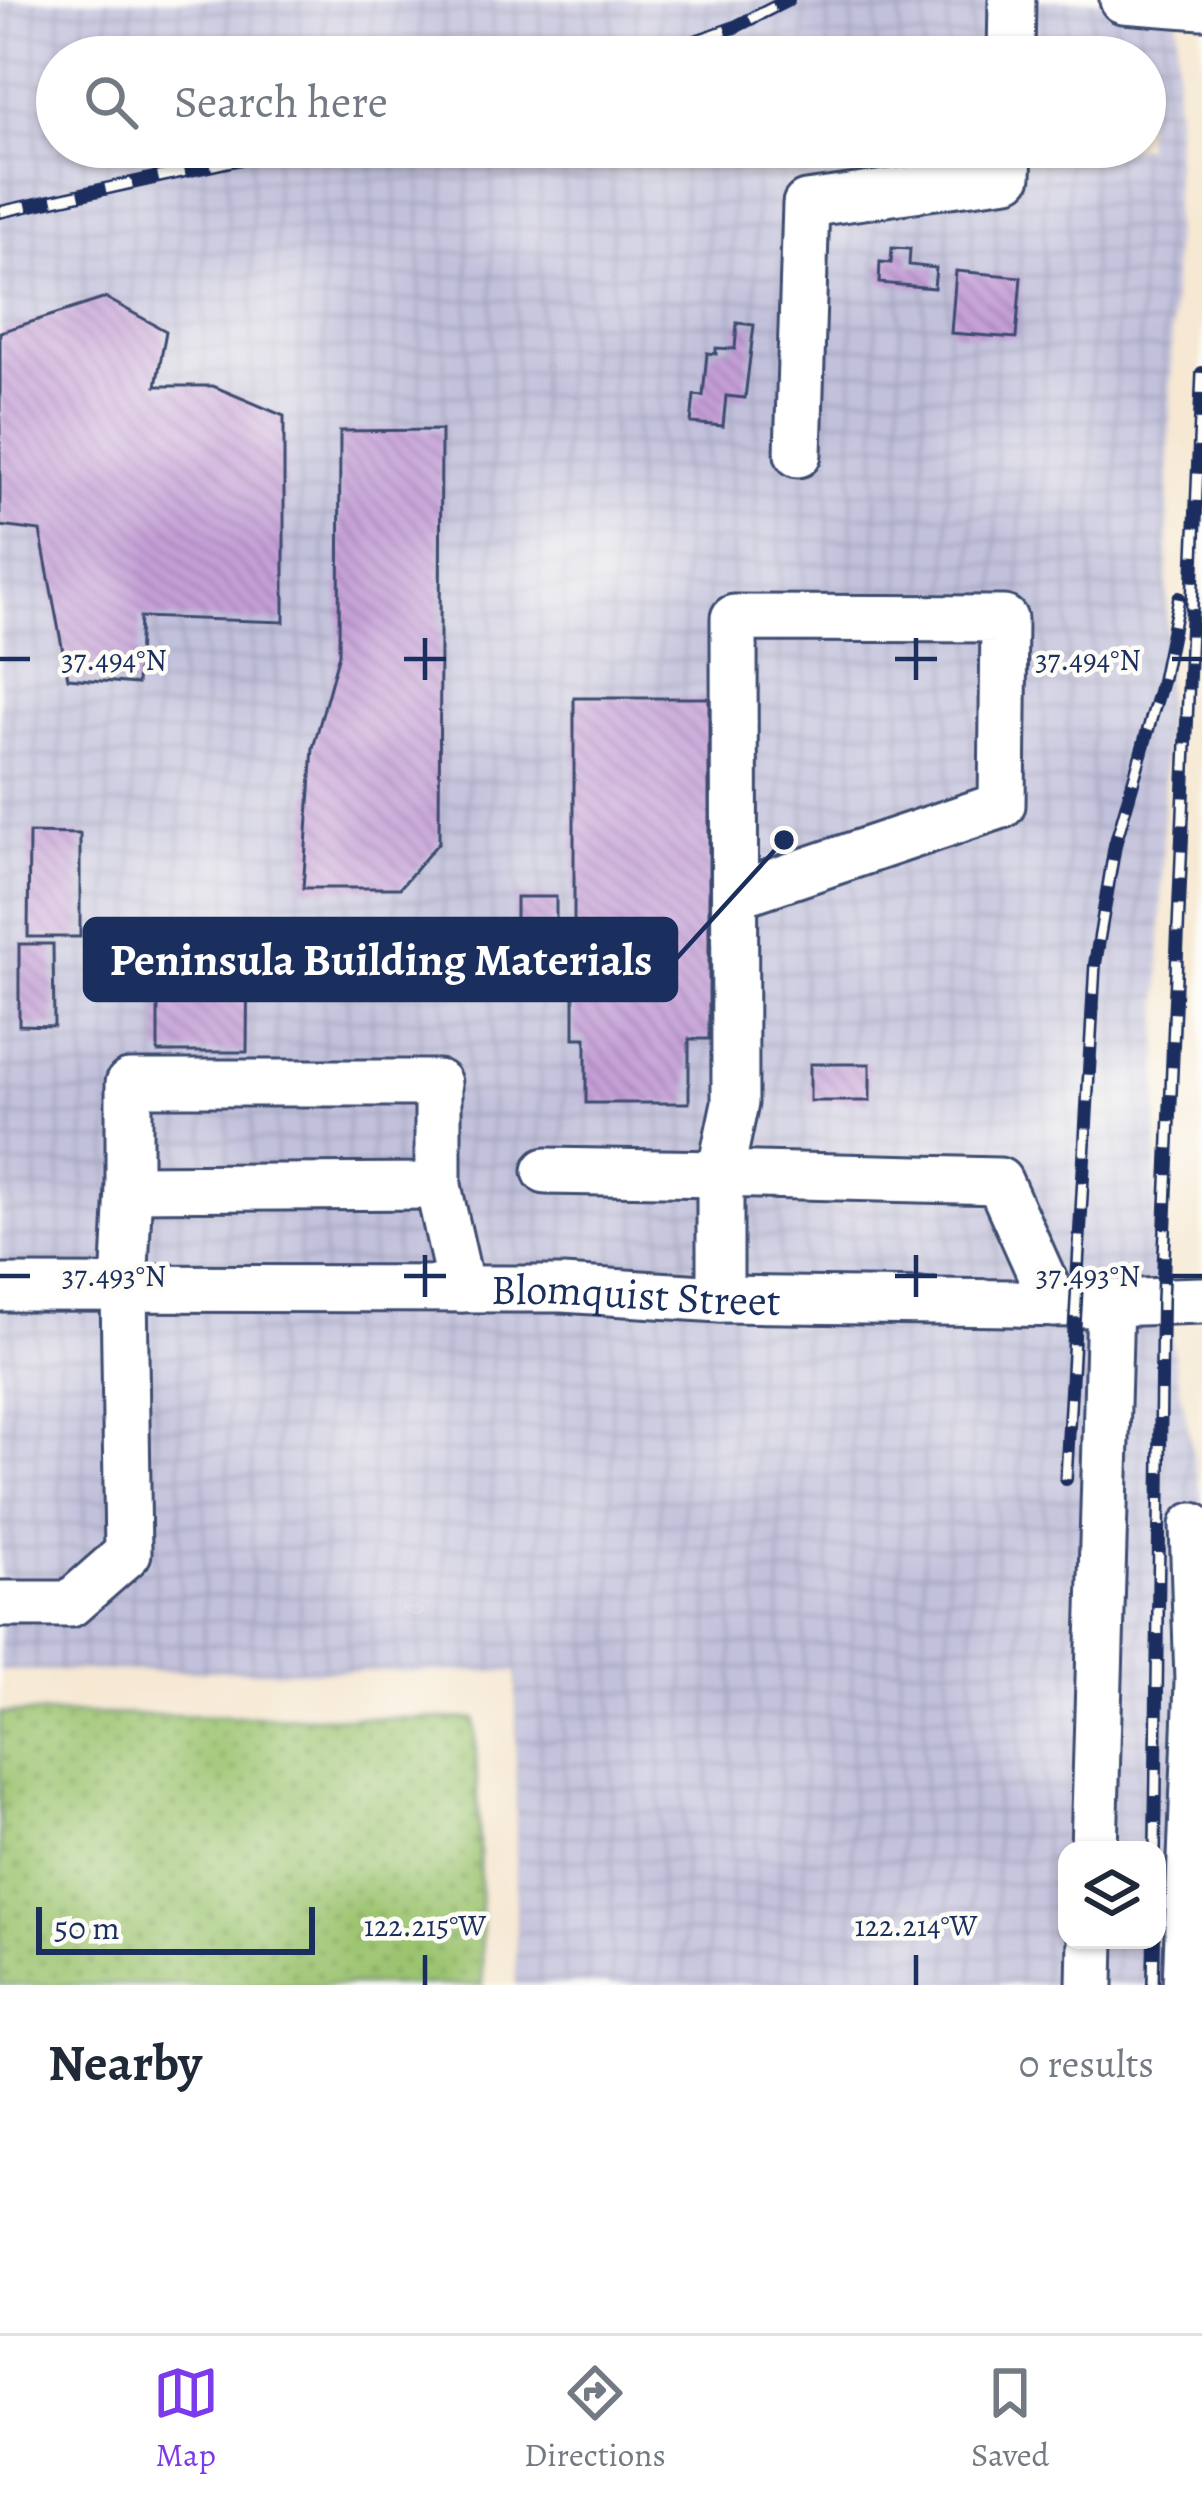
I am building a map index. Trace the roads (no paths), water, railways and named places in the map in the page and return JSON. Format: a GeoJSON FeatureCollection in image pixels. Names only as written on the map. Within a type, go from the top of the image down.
{"type":"FeatureCollection","features":[{"type":"Feature","properties":{"kind":"street"},"geometry":{"type":"LineString","coordinates":[[1011,36],[1012,0]]}},
{"type":"Feature","properties":{"kind":"street"},"geometry":{"type":"LineString","coordinates":[[1123,0],[1202,5]]}},
{"type":"Feature","properties":{"kind":"street"},"geometry":{"type":"LineString","coordinates":[[798,454],[806,204],[1008,176],[1008,168]]}},
{"type":"Feature","properties":{"kind":"street"},"geometry":{"type":"LineString","coordinates":[[720,1299],[720,1174],[735,1102],[734,895],[734,618],[1004,619],[1002,805],[734,895]]}},
{"type":"Feature","properties":{"kind":"street"},"geometry":{"type":"LineString","coordinates":[[0,1604],[70,1604],[128,1553],[124,1288],[128,1083],[438,1083],[438,1186],[461,1289]]}},
{"type":"Feature","properties":{"kind":"street"},"geometry":{"type":"LineString","coordinates":[[546,1171],[999,1181],[1054,1304]]}},
{"type":"Feature","properties":{"kind":"street"},"geometry":{"type":"LineString","coordinates":[[129,1188],[438,1186]]}},
{"type":"Feature","properties":{"kind":"street","name":"Blomquist Street"},"geometry":{"type":"LineString","coordinates":[[0,1288],[562,1289],[720,1299],[1054,1304],[1202,1300]]}},
{"type":"Feature","properties":{"kind":"street"},"geometry":{"type":"LineString","coordinates":[[1094,1841],[1110,1303]]}},
{"type":"Feature","properties":{"kind":"street"},"geometry":{"type":"LineString","coordinates":[[1192,1526],[1198,1682],[1192,1964]]}},
{"type":"Feature","properties":{"kind":"street"},"geometry":{"type":"LineString","coordinates":[[1090,1985],[1091,1949]]}},
{"type":"Feature","properties":{"kind":"railway"},"geometry":{"type":"LineString","coordinates":[[709,36],[788,0]]}},
{"type":"Feature","properties":{"kind":"railway"},"geometry":{"type":"LineString","coordinates":[[0,212],[200,168]]}},
{"type":"Feature","properties":{"kind":"railway"},"geometry":{"type":"LineString","coordinates":[[1155,1841],[1162,1301],[1202,373]]}},
{"type":"Feature","properties":{"kind":"railway"},"geometry":{"type":"LineString","coordinates":[[1066,1479],[1095,964],[1115,845],[1162,681],[1179,598]]}},
{"type":"Feature","properties":{"kind":"railway"},"geometry":{"type":"LineString","coordinates":[[1153,1985],[1154,1949]]}},
{"type":"Feature","properties":{"kind":"place","name":"Peninsula Building Materials"},"geometry":{"type":"Point","coordinates":[784,840]}}]}
